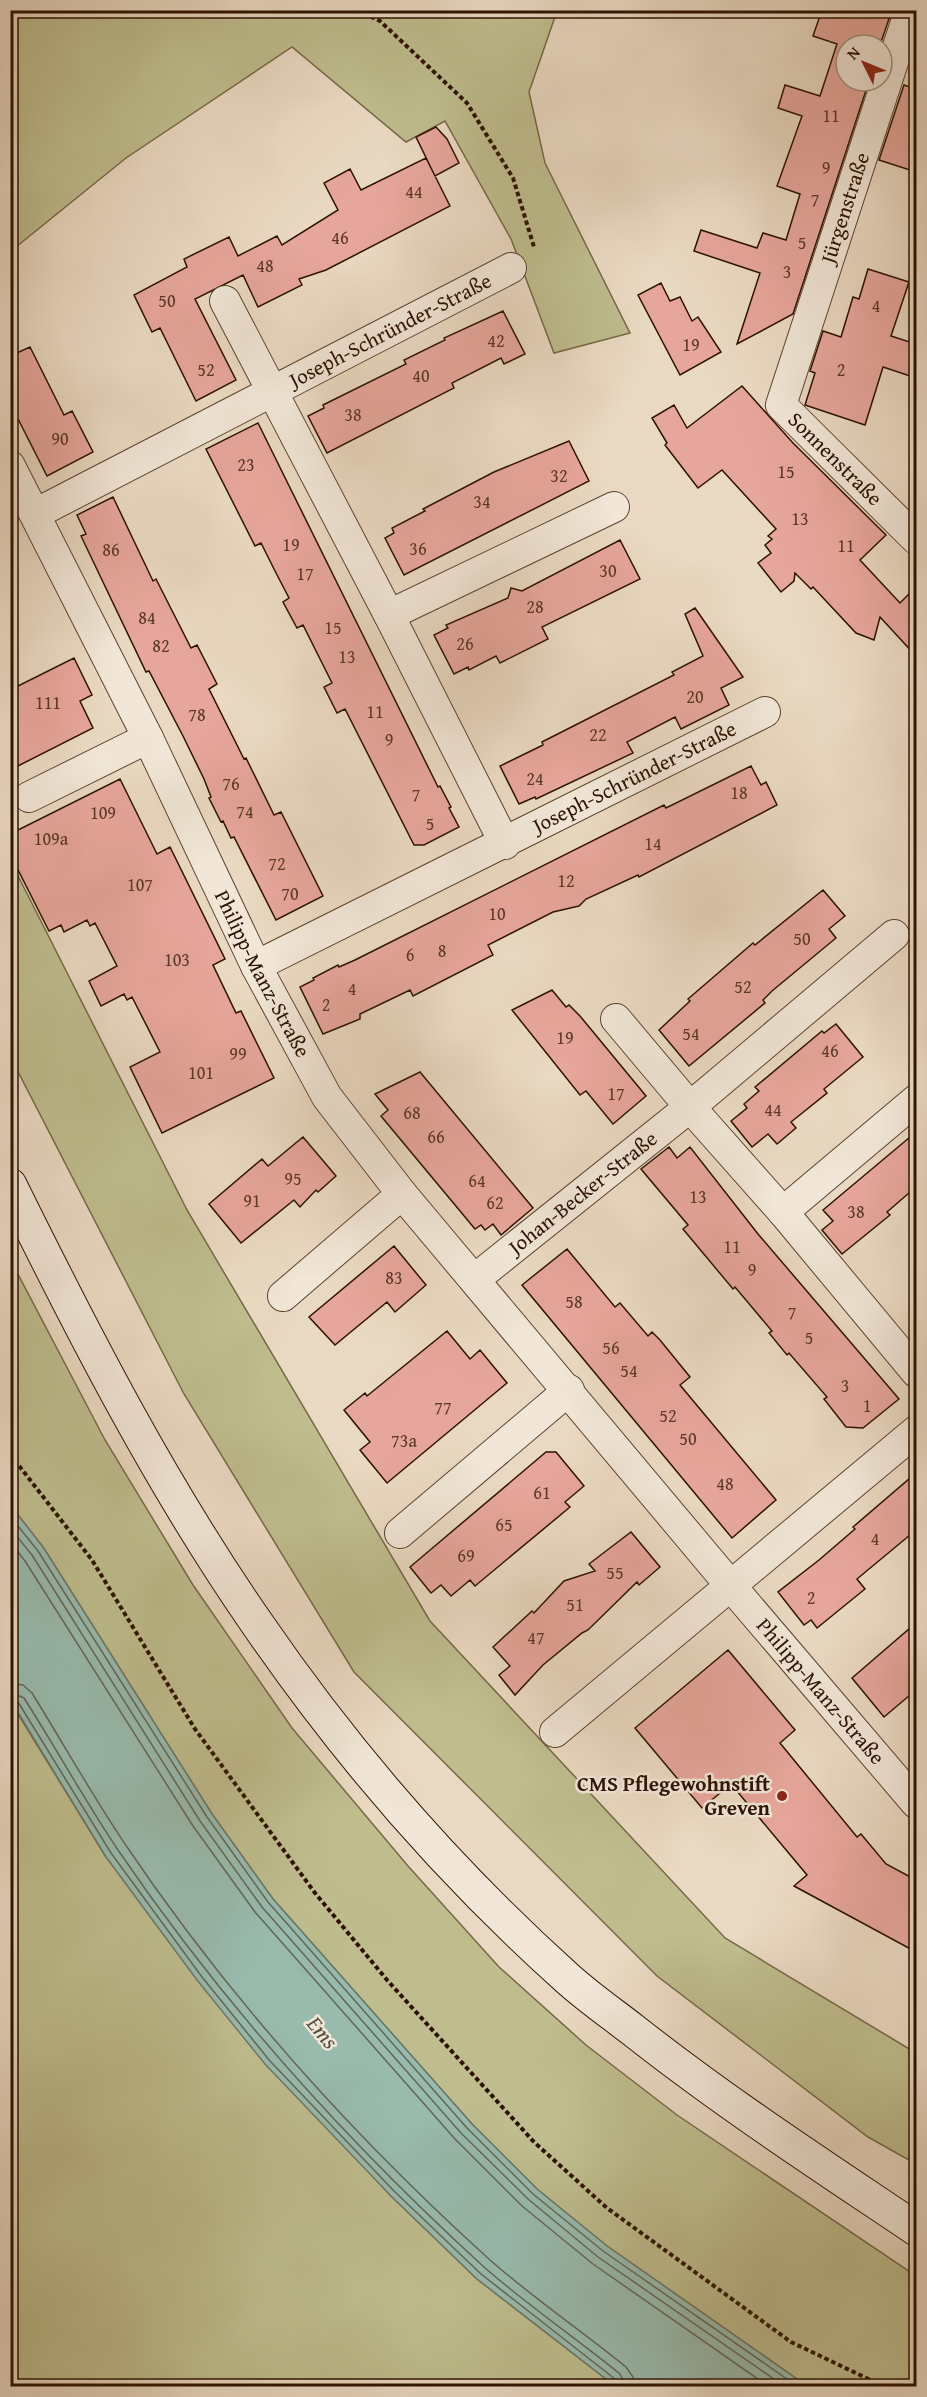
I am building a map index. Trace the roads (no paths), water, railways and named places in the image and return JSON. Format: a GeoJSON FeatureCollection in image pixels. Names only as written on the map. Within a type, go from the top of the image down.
{"type":"FeatureCollection","features":[{"type":"Feature","properties":{"kind":"main road"},"geometry":{"type":"LineString","coordinates":[[10,1185],[120,1399],[193,1525],[249,1612],[341,1739],[435,1849],[567,1979],[706,2087],[916,2229]]}},
{"type":"Feature","properties":{"kind":"street","name":"Jürgenstraße"},"geometry":{"type":"LineString","coordinates":[[781,405],[910,10]]}},
{"type":"Feature","properties":{"kind":"street","name":"Joseph-Schründer-Straße"},"geometry":{"type":"LineString","coordinates":[[35,514],[511,268]]}},
{"type":"Feature","properties":{"kind":"street","name":"Joseph-Schründer-Straße"},"geometry":{"type":"LineString","coordinates":[[225,301],[506,844]]}},
{"type":"Feature","properties":{"kind":"street","name":"Sonnenstraße"},"geometry":{"type":"LineString","coordinates":[[781,405],[916,539]]}},
{"type":"Feature","properties":{"kind":"street","name":"Philipp-Manz-Straße"},"geometry":{"type":"LineString","coordinates":[[10,466],[148,738],[256,966],[327,1097],[402,1194],[476,1279],[730,1585],[915,1799]]}},
{"type":"Feature","properties":{"kind":"street"},"geometry":{"type":"LineString","coordinates":[[389,615],[614,507]]}},
{"type":"Feature","properties":{"kind":"street","name":"Joseph-Schründer-Straße"},"geometry":{"type":"LineString","coordinates":[[256,966],[506,844],[765,712]]}},
{"type":"Feature","properties":{"kind":"street"},"geometry":{"type":"LineString","coordinates":[[29,798],[148,738]]}},
{"type":"Feature","properties":{"kind":"street","name":"Johan-Becker-Straße"},"geometry":{"type":"LineString","coordinates":[[476,1279],[690,1107],[894,935]]}},
{"type":"Feature","properties":{"kind":"street"},"geometry":{"type":"LineString","coordinates":[[616,1019],[783,1212],[916,1372]]}},
{"type":"Feature","properties":{"kind":"street"},"geometry":{"type":"LineString","coordinates":[[783,1212],[916,1100]]}},
{"type":"Feature","properties":{"kind":"street"},"geometry":{"type":"LineString","coordinates":[[283,1296],[402,1194]]}},
{"type":"Feature","properties":{"kind":"street"},"geometry":{"type":"LineString","coordinates":[[400,1533],[569,1390]]}},
{"type":"Feature","properties":{"kind":"street"},"geometry":{"type":"LineString","coordinates":[[555,1731],[916,1431]]}},
{"type":"Feature","properties":{"kind":"water","name":"Ems"},"geometry":{"type":"Polygon","coordinates":[[[11,1506],[43,1547],[212,1814],[273,1899],[472,2124],[537,2189],[607,2246],[807,2386],[615,2386],[477,2279],[390,2195],[265,2064],[197,1980],[106,1857],[11,1701],[11,1506]]]}},
{"type":"Feature","properties":{"kind":"place","name":"CMS Pflegewohnstift Greven"},"geometry":{"type":"Point","coordinates":[782,1796]}}]}
